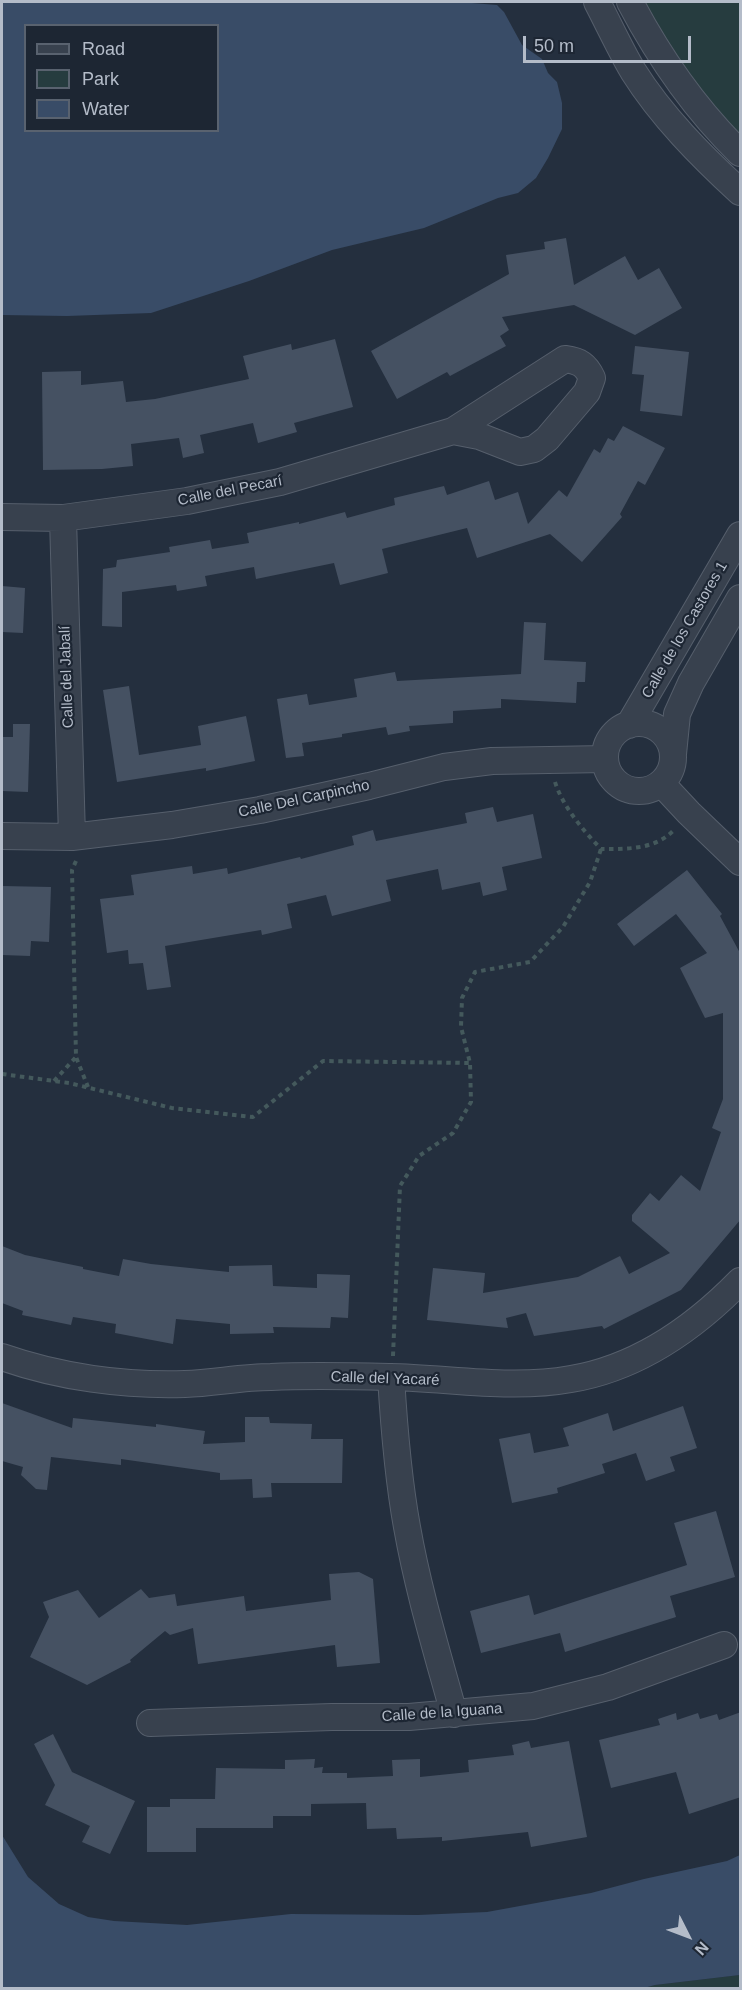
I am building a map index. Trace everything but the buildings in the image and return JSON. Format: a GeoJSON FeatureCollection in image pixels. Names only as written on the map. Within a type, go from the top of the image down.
{"type":"FeatureCollection","features":[{"type":"Feature","properties":{"kind":"street"},"geometry":{"type":"LineString","coordinates":[[597,2],[633,71],[658,106],[688,142],[741,192]]}},
{"type":"Feature","properties":{"kind":"street"},"geometry":{"type":"LineString","coordinates":[[630,2],[646,33],[682,86],[705,116],[741,153]]}},
{"type":"Feature","properties":{"kind":"street","name":"Calle del Pecarí"},"geometry":{"type":"LineString","coordinates":[[2,517],[63,518],[187,501],[280,482],[453,431],[565,359],[576,361],[586,367],[592,378],[587,392],[547,439],[534,449],[520,452],[479,436],[453,431]]}},
{"type":"Feature","properties":{"kind":"street","name":"Calle del Jabalí"},"geometry":{"type":"LineString","coordinates":[[63,518],[79,836]]}},
{"type":"Feature","properties":{"kind":"street","name":"Calle de los Castores 1"},"geometry":{"type":"LineString","coordinates":[[629,725],[741,535]]}},
{"type":"Feature","properties":{"kind":"street"},"geometry":{"type":"LineString","coordinates":[[673,755],[666,736],[658,729],[639,723],[619,730],[611,738],[605,759],[613,779],[621,786],[631,790],[652,789],[668,775],[672,765],[678,714],[691,683],[741,598]]}},
{"type":"Feature","properties":{"kind":"street","name":"Calle Del Carpincho"},"geometry":{"type":"LineString","coordinates":[[2,836],[79,836],[171,825],[260,810],[444,767],[492,761],[605,759]]}},
{"type":"Feature","properties":{"kind":"street"},"geometry":{"type":"LineString","coordinates":[[661,783],[741,862]]}},
{"type":"Feature","properties":{"kind":"street","name":"Calle del Yacaré"},"geometry":{"type":"LineString","coordinates":[[2,1357],[80,1377],[140,1383],[184,1384],[270,1377],[391,1377],[489,1383],[537,1383],[572,1379],[610,1368],[650,1352],[687,1329],[719,1303],[741,1281]]}},
{"type":"Feature","properties":{"kind":"street"},"geometry":{"type":"LineString","coordinates":[[391,1377],[396,1452],[407,1528],[454,1714]]}},
{"type":"Feature","properties":{"kind":"street","name":"Calle de la Iguana"},"geometry":{"type":"LineString","coordinates":[[150,1723],[409,1717],[533,1706],[609,1688],[724,1645]]}},
{"type":"Feature","properties":{"kind":"path"},"geometry":{"type":"LineString","coordinates":[[549,761],[559,793],[583,829],[601,849],[638,849],[668,836],[689,813]]}},
{"type":"Feature","properties":{"kind":"path"},"geometry":{"type":"LineString","coordinates":[[79,836],[72,870],[76,1057],[89,1088]]}},
{"type":"Feature","properties":{"kind":"path"},"geometry":{"type":"LineString","coordinates":[[391,1377],[395,1339],[400,1186],[419,1156],[453,1133],[471,1102],[470,1063],[460,1027],[462,999],[475,972],[530,962],[563,927],[590,882],[601,849]]}},
{"type":"Feature","properties":{"kind":"path"},"geometry":{"type":"LineString","coordinates":[[53,1081],[76,1057]]}},
{"type":"Feature","properties":{"kind":"path"},"geometry":{"type":"LineString","coordinates":[[2,1074],[89,1088],[172,1108],[253,1117],[323,1061],[470,1063]]}},
{"type":"Feature","properties":{"kind":"green space"},"geometry":{"type":"Polygon","coordinates":[[[644,2],[740,2],[740,141],[665,50],[644,2]]]}},
{"type":"Feature","properties":{"kind":"green space"},"geometry":{"type":"Polygon","coordinates":[[[740,1975],[740,1988],[644,1988],[655,1985],[740,1975]]]}},
{"type":"Feature","properties":{"kind":"water"},"geometry":{"type":"Polygon","coordinates":[[[2,2],[471,2],[497,5],[504,12],[522,45],[542,59],[548,73],[557,82],[562,103],[562,129],[536,178],[518,193],[498,198],[424,228],[332,250],[249,281],[151,313],[67,316],[2,315],[2,2]]]}},
{"type":"Feature","properties":{"kind":"water"},"geometry":{"type":"Polygon","coordinates":[[[2,1835],[28,1877],[59,1904],[88,1917],[114,1921],[187,1925],[291,1914],[418,1915],[487,1912],[591,1893],[727,1861],[740,1855],[740,1975],[644,1988],[2,1988],[2,1835]]]}}]}
